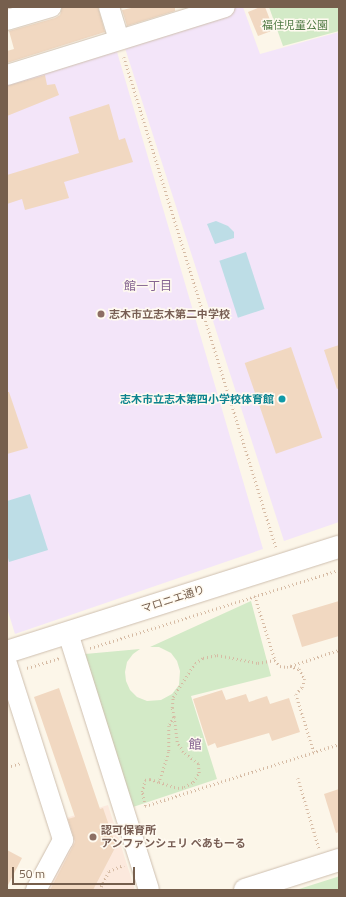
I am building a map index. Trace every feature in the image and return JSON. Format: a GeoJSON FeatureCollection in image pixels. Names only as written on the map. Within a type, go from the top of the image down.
{"type":"FeatureCollection","features":[{"type":"Feature","properties":{"kind":"street"},"geometry":{"type":"LineString","coordinates":[[7,20],[51,7]]}},
{"type":"Feature","properties":{"kind":"street"},"geometry":{"type":"LineString","coordinates":[[109,7],[119,39]]}},
{"type":"Feature","properties":{"kind":"street"},"geometry":{"type":"LineString","coordinates":[[7,75],[225,7]]}},
{"type":"Feature","properties":{"kind":"street","name":"マロニエ通り"},"geometry":{"type":"LineString","coordinates":[[7,652],[339,547]]}},
{"type":"Feature","properties":{"kind":"street"},"geometry":{"type":"LineString","coordinates":[[68,633],[149,890]]}},
{"type":"Feature","properties":{"kind":"street"},"geometry":{"type":"LineString","coordinates":[[14,667],[63,840],[36,890]]}},
{"type":"Feature","properties":{"kind":"street"},"geometry":{"type":"LineString","coordinates":[[245,890],[330,856]]}},
{"type":"Feature","properties":{"kind":"path"},"geometry":{"type":"LineString","coordinates":[[119,39],[278,554]]}},
{"type":"Feature","properties":{"kind":"path"},"geometry":{"type":"LineString","coordinates":[[84,650],[339,570]]}},
{"type":"Feature","properties":{"kind":"path"},"geometry":{"type":"LineString","coordinates":[[256,596],[274,660],[280,666],[289,666],[299,669],[305,679],[302,688],[296,694],[314,752]]}},
{"type":"Feature","properties":{"kind":"path"},"geometry":{"type":"LineString","coordinates":[[289,666],[339,650]]}},
{"type":"Feature","properties":{"kind":"path"},"geometry":{"type":"LineString","coordinates":[[145,806],[142,792],[145,780],[150,779],[178,788],[194,782],[199,773],[198,764],[183,752],[177,742],[172,708],[173,697],[195,663],[203,658],[218,655],[258,663],[274,660]]}},
{"type":"Feature","properties":{"kind":"path"},"geometry":{"type":"LineString","coordinates":[[14,667],[64,657]]}},
{"type":"Feature","properties":{"kind":"path"},"geometry":{"type":"LineString","coordinates":[[159,782],[169,752],[169,726],[174,716]]}},
{"type":"Feature","properties":{"kind":"path"},"geometry":{"type":"LineString","coordinates":[[139,808],[339,744]]}},
{"type":"Feature","properties":{"kind":"path"},"geometry":{"type":"LineString","coordinates":[[7,767],[25,762]]}},
{"type":"Feature","properties":{"kind":"path"},"geometry":{"type":"LineString","coordinates":[[298,778],[330,856]]}},
{"type":"Feature","properties":{"kind":"path"},"geometry":{"type":"LineString","coordinates":[[98,890],[109,871],[130,863]]}},
{"type":"Feature","properties":{"kind":"shaded area"},"geometry":{"type":"Polygon","coordinates":[[[238,7],[243,7],[260,54],[339,32],[339,522],[284,541],[123,42],[238,7]]]}},
{"type":"Feature","properties":{"kind":"shaded area","name":"志木市立志木第二中学校"},"geometry":{"type":"Polygon","coordinates":[[[115,45],[263,549],[15,634],[7,608],[7,79],[115,45]]]}},
{"type":"Feature","properties":{"kind":"shaded area"},"geometry":{"type":"Polygon","coordinates":[[[108,805],[135,890],[43,890],[66,818],[108,805]]]}},
{"type":"Feature","properties":{"kind":"green space","name":"福住児童公園"},"geometry":{"type":"Polygon","coordinates":[[[269,7],[339,7],[339,31],[283,46],[269,7]]]}},
{"type":"Feature","properties":{"kind":"green space"},"geometry":{"type":"Polygon","coordinates":[[[251,601],[271,676],[191,696],[217,779],[133,807],[85,654],[140,649],[133,654],[127,662],[125,672],[126,681],[130,690],[137,697],[147,701],[161,700],[172,694],[179,685],[180,671],[177,661],[171,653],[159,647],[150,647],[251,601]]]}},
{"type":"Feature","properties":{"kind":"green space"},"geometry":{"type":"Polygon","coordinates":[[[339,876],[339,890],[296,890],[337,877],[339,876]]]}},
{"type":"Feature","properties":{"kind":"water"},"geometry":{"type":"Polygon","coordinates":[[[216,221],[228,226],[234,232],[234,238],[215,244],[207,224],[216,221]]]}},
{"type":"Feature","properties":{"kind":"water"},"geometry":{"type":"Polygon","coordinates":[[[246,252],[265,309],[238,318],[219,261],[246,252]]]}},
{"type":"Feature","properties":{"kind":"water"},"geometry":{"type":"Polygon","coordinates":[[[30,494],[48,550],[9,562],[7,554],[7,501],[30,494]]]}},
{"type":"Feature","properties":{"kind":"building"},"geometry":{"type":"Polygon","coordinates":[[[62,7],[98,7],[105,32],[7,63],[7,51],[14,49],[9,31],[55,18],[60,15],[62,7]]]}},
{"type":"Feature","properties":{"kind":"building"},"geometry":{"type":"Polygon","coordinates":[[[136,7],[175,7],[175,11],[127,26],[122,10],[136,7]]]}},
{"type":"Feature","properties":{"kind":"building"},"geometry":{"type":"Polygon","coordinates":[[[260,7],[265,7],[274,30],[258,36],[248,12],[260,7]]]}},
{"type":"Feature","properties":{"kind":"building"},"geometry":{"type":"Polygon","coordinates":[[[45,75],[47,85],[55,84],[59,95],[7,116],[7,86],[45,75]]]}},
{"type":"Feature","properties":{"kind":"building"},"geometry":{"type":"Polygon","coordinates":[[[109,104],[119,140],[125,138],[133,162],[64,182],[69,198],[25,210],[22,199],[7,204],[7,175],[79,153],[69,117],[109,104]]]}},
{"type":"Feature","properties":{"kind":"building"},"geometry":{"type":"Polygon","coordinates":[[[339,345],[339,388],[337,389],[324,350],[339,345]]]}},
{"type":"Feature","properties":{"kind":"building","name":"志木市立志木第四小学校体育館"},"geometry":{"type":"Polygon","coordinates":[[[291,347],[322,438],[276,454],[245,363],[291,347]]]}},
{"type":"Feature","properties":{"kind":"building"},"geometry":{"type":"Polygon","coordinates":[[[7,392],[9,392],[28,448],[7,454],[7,392]]]}},
{"type":"Feature","properties":{"kind":"building"},"geometry":{"type":"Polygon","coordinates":[[[339,601],[339,636],[302,647],[292,615],[339,601]]]}},
{"type":"Feature","properties":{"kind":"building"},"geometry":{"type":"Polygon","coordinates":[[[59,688],[100,809],[103,808],[116,846],[93,890],[50,890],[75,842],[68,819],[75,817],[34,697],[59,688]]]}},
{"type":"Feature","properties":{"kind":"building"},"geometry":{"type":"Polygon","coordinates":[[[222,690],[226,700],[246,694],[249,702],[267,696],[270,704],[289,698],[300,732],[272,741],[269,733],[217,748],[215,743],[208,746],[193,699],[222,690]]]}},
{"type":"Feature","properties":{"kind":"building"},"geometry":{"type":"Polygon","coordinates":[[[339,789],[339,832],[336,833],[324,794],[339,789]]]}},
{"type":"Feature","properties":{"kind":"building"},"geometry":{"type":"Polygon","coordinates":[[[7,850],[22,858],[7,887],[7,850]]]}},
{"type":"Feature","properties":{"kind":"place","name":"志木市立志木第二中学校"},"geometry":{"type":"Point","coordinates":[101,314]}},
{"type":"Feature","properties":{"kind":"place","name":"志木市立志木第四小学校体育館"},"geometry":{"type":"Point","coordinates":[282,399]}},
{"type":"Feature","properties":{"kind":"place","name":"認可保育所 アンファンシェリ ぺあもーる"},"geometry":{"type":"Point","coordinates":[93,837]}},
{"type":"Feature","properties":{"kind":"district","name":"館一丁目"},"geometry":{"type":"Point","coordinates":[148,286]}},
{"type":"Feature","properties":{"kind":"district","name":"館"},"geometry":{"type":"Point","coordinates":[195,744]}}]}
